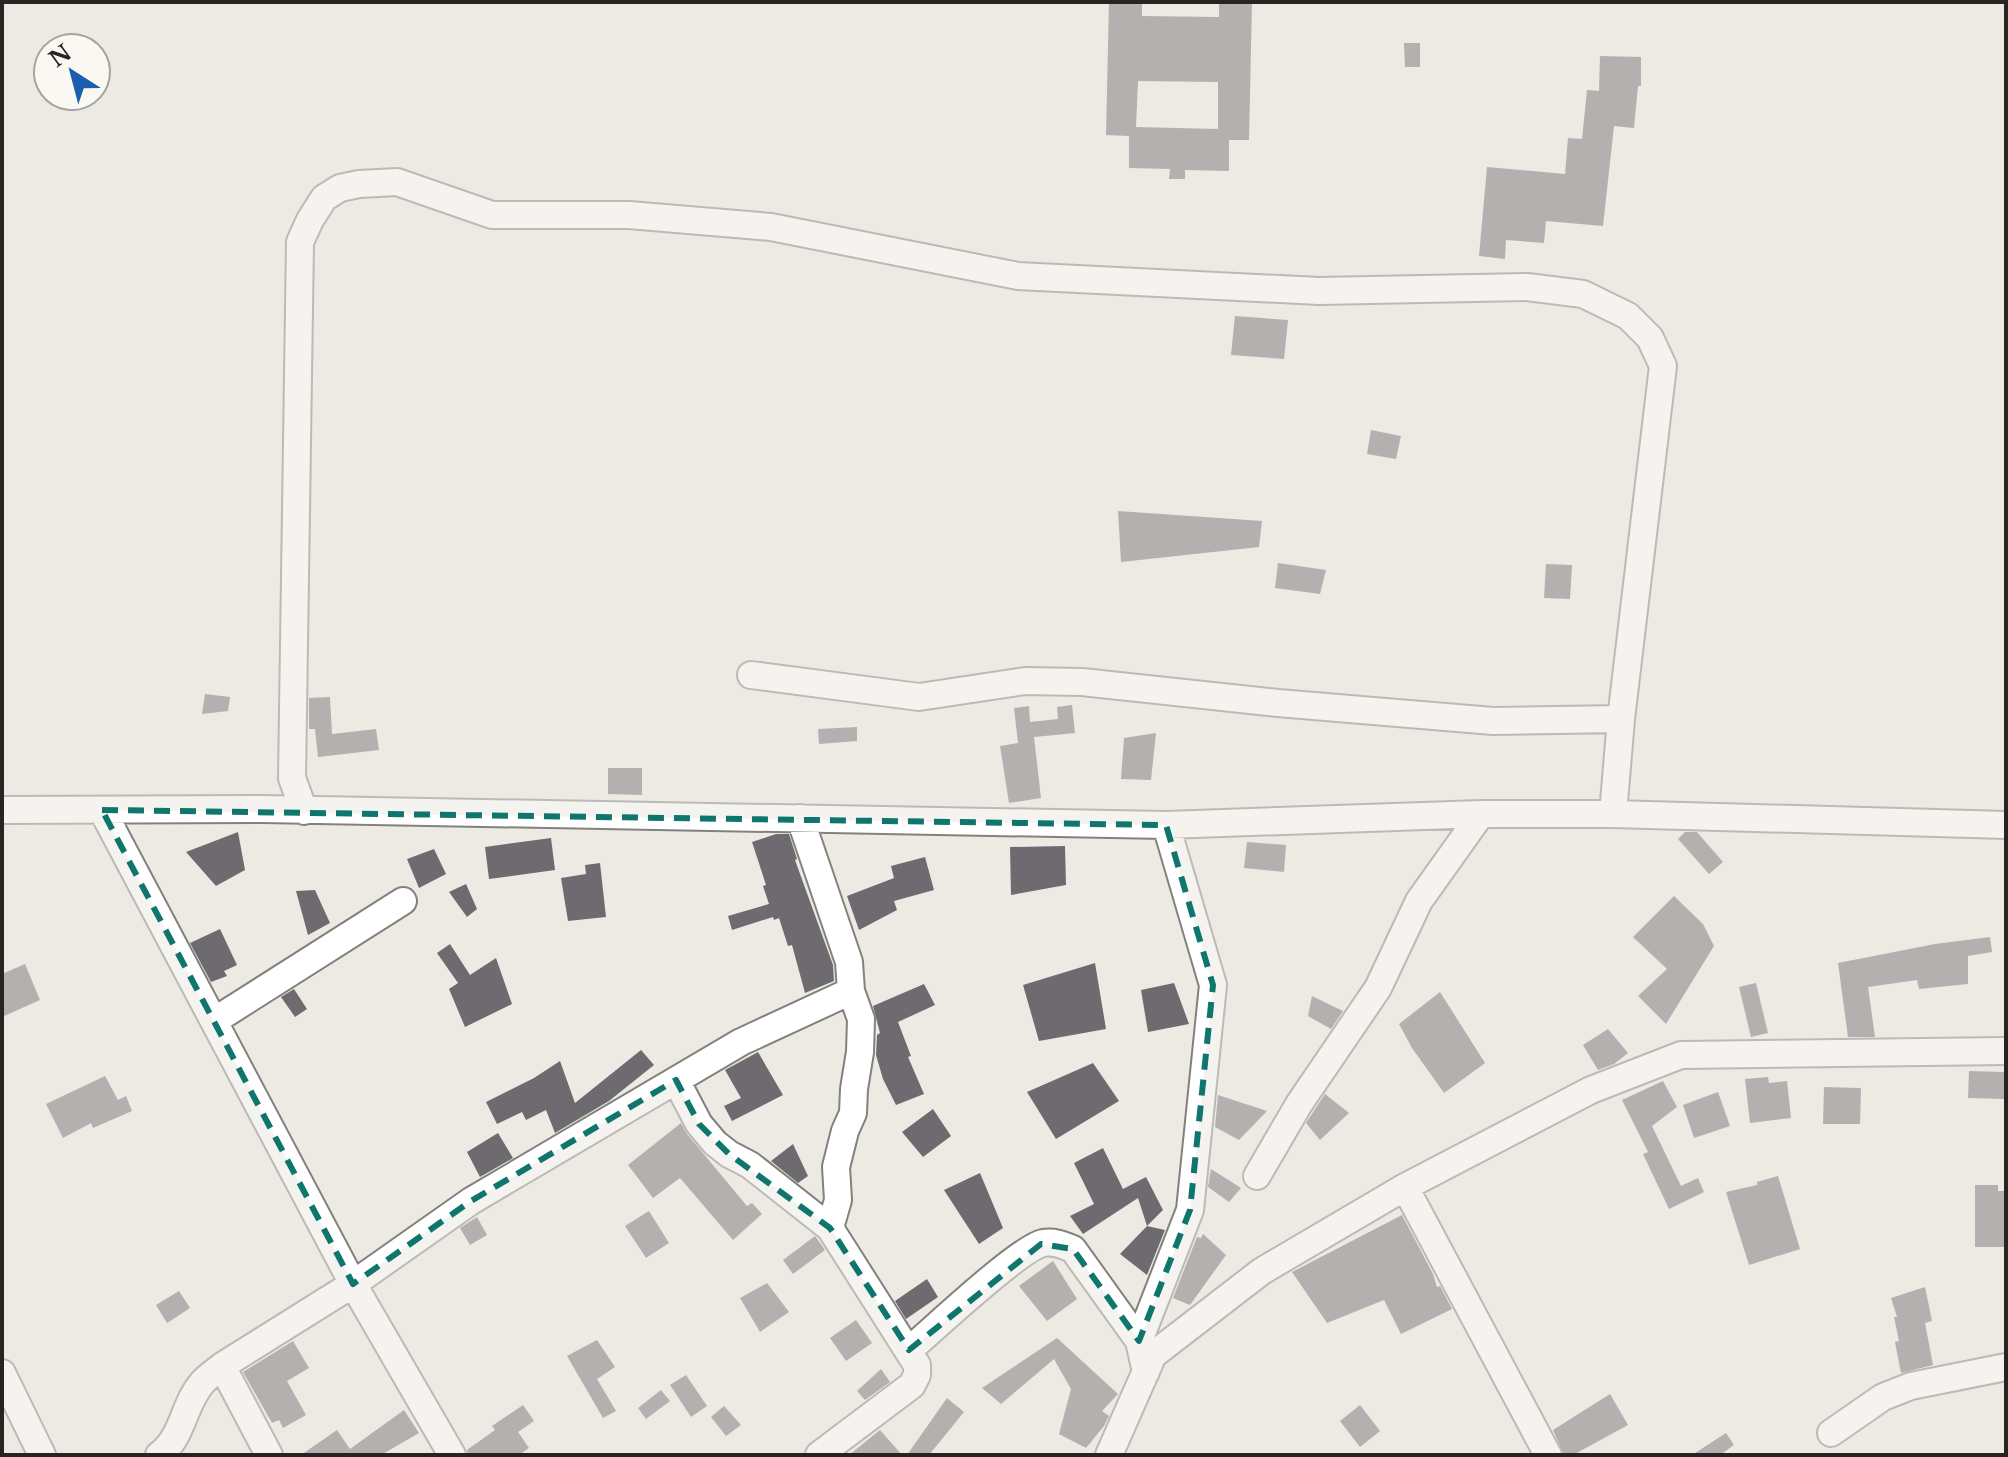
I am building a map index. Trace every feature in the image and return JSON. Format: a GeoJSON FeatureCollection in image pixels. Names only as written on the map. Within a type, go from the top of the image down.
{"type":"FeatureCollection","features":[{"type":"Feature","properties":{"kind":"street"},"geometry":{"type":"LineString","coordinates":[[304,811],[292,778],[300,242],[324,198],[340,188],[397,182],[492,215],[629,215],[771,227],[1018,276],[1319,291],[1527,287],[1583,294],[1628,316],[1650,338],[1663,366],[1621,719],[1613,814]]}},
{"type":"Feature","properties":{"kind":"street"},"geometry":{"type":"LineString","coordinates":[[751,675],[919,697],[1025,681],[1082,682],[1493,721],[1621,719]]}},
{"type":"Feature","properties":{"kind":"street"},"geometry":{"type":"LineString","coordinates":[[262,809],[292,778]]}},
{"type":"Feature","properties":{"kind":"street"},"geometry":{"type":"LineString","coordinates":[[2,810],[262,809],[1166,825],[1481,814],[1613,814],[2006,825]]}},
{"type":"Feature","properties":{"kind":"street"},"geometry":{"type":"LineString","coordinates":[[102,810],[446,1453]]}},
{"type":"Feature","properties":{"kind":"street"},"geometry":{"type":"LineString","coordinates":[[1257,1176],[1299,1104],[1378,988],[1419,901],[1481,814]]}},
{"type":"Feature","properties":{"kind":"street"},"geometry":{"type":"LineString","coordinates":[[800,818],[849,962],[851,991],[861,1019],[853,1113],[836,1167],[838,1200],[830,1228]]}},
{"type":"Feature","properties":{"kind":"street"},"geometry":{"type":"LineString","coordinates":[[1139,1341],[1190,1210],[1213,985],[1166,825]]}},
{"type":"Feature","properties":{"kind":"street"},"geometry":{"type":"LineString","coordinates":[[214,1021],[403,901]]}},
{"type":"Feature","properties":{"kind":"street"},"geometry":{"type":"LineString","coordinates":[[159,1455],[167,1449],[180,1428],[188,1405],[202,1382],[222,1366],[353,1284],[471,1201],[741,1042],[851,991]]}},
{"type":"Feature","properties":{"kind":"street"},"geometry":{"type":"LineString","coordinates":[[1109,1455],[1153,1355],[1262,1271],[1405,1187],[1591,1090],[1681,1055],[2006,1051]]}},
{"type":"Feature","properties":{"kind":"street"},"geometry":{"type":"LineString","coordinates":[[676,1080],[699,1124],[715,1143],[750,1165],[830,1228],[917,1365],[917,1375],[912,1385],[819,1455]]}},
{"type":"Feature","properties":{"kind":"street"},"geometry":{"type":"LineString","coordinates":[[1405,1187],[1548,1455]]}},
{"type":"Feature","properties":{"kind":"street"},"geometry":{"type":"LineString","coordinates":[[909,1350],[1020,1256],[1041,1244],[1058,1243],[1073,1249],[1139,1341],[1146,1372]]}},
{"type":"Feature","properties":{"kind":"street"},"geometry":{"type":"LineString","coordinates":[[222,1366],[269,1455]]}},
{"type":"Feature","properties":{"kind":"street"},"geometry":{"type":"LineString","coordinates":[[1831,1433],[1883,1397],[1911,1386],[2006,1367]]}},
{"type":"Feature","properties":{"kind":"street"},"geometry":{"type":"LineString","coordinates":[[2,1373],[42,1455]]}},
{"type":"Feature","properties":{"kind":"highlighted area"},"geometry":{"type":"Polygon","coordinates":[[[102,810],[1166,825],[1213,985],[1190,1210],[1139,1341],[1073,1249],[1041,1244],[909,1350],[830,1228],[729,1154],[699,1124],[676,1080],[471,1201],[353,1284],[102,810]]]}},
{"type":"Feature","properties":{"kind":"building"},"geometry":{"type":"Polygon","coordinates":[[[1109,2],[1142,2],[1142,16],[1219,17],[1219,2],[1252,2],[1249,140],[1229,140],[1229,171],[1185,170],[1185,179],[1169,179],[1170,169],[1129,168],[1129,136],[1106,135],[1109,2]],[[1138,81],[1136,127],[1218,129],[1218,82],[1138,81]]]}},
{"type":"Feature","properties":{"kind":"building"},"geometry":{"type":"Polygon","coordinates":[[[1404,43],[1420,43],[1420,67],[1405,67],[1404,43]]]}},
{"type":"Feature","properties":{"kind":"building"},"geometry":{"type":"Polygon","coordinates":[[[1600,56],[1641,57],[1641,86],[1638,86],[1634,128],[1614,126],[1603,226],[1546,221],[1544,243],[1506,240],[1505,259],[1479,256],[1487,167],[1565,174],[1568,138],[1582,139],[1587,90],[1599,91],[1600,56]]]}},
{"type":"Feature","properties":{"kind":"building"},"geometry":{"type":"Polygon","coordinates":[[[1235,316],[1288,320],[1284,359],[1231,355],[1235,316]]]}},
{"type":"Feature","properties":{"kind":"building"},"geometry":{"type":"Polygon","coordinates":[[[1371,430],[1401,436],[1396,459],[1367,454],[1371,430]]]}},
{"type":"Feature","properties":{"kind":"building"},"geometry":{"type":"Polygon","coordinates":[[[1118,511],[1262,521],[1259,547],[1121,562],[1118,511]]]}},
{"type":"Feature","properties":{"kind":"building"},"geometry":{"type":"Polygon","coordinates":[[[1278,563],[1326,570],[1320,594],[1275,588],[1278,563]]]}},
{"type":"Feature","properties":{"kind":"building"},"geometry":{"type":"Polygon","coordinates":[[[1546,564],[1572,565],[1570,599],[1544,598],[1546,564]]]}},
{"type":"Feature","properties":{"kind":"building"},"geometry":{"type":"Polygon","coordinates":[[[205,694],[230,697],[228,711],[202,714],[205,694]]]}},
{"type":"Feature","properties":{"kind":"building"},"geometry":{"type":"Polygon","coordinates":[[[330,697],[332,734],[376,729],[379,750],[318,757],[315,729],[309,729],[309,698],[330,697]]]}},
{"type":"Feature","properties":{"kind":"building"},"geometry":{"type":"Polygon","coordinates":[[[1072,705],[1075,733],[1034,737],[1041,798],[1009,803],[1000,746],[1018,743],[1014,708],[1029,706],[1030,722],[1058,719],[1057,707],[1072,705]]]}},
{"type":"Feature","properties":{"kind":"building"},"geometry":{"type":"Polygon","coordinates":[[[857,727],[857,741],[819,744],[818,729],[857,727]]]}},
{"type":"Feature","properties":{"kind":"building"},"geometry":{"type":"Polygon","coordinates":[[[1156,733],[1151,780],[1121,779],[1124,738],[1156,733]]]}},
{"type":"Feature","properties":{"kind":"building"},"geometry":{"type":"Polygon","coordinates":[[[608,768],[642,768],[642,795],[608,794],[608,768]]]}},
{"type":"Feature","properties":{"kind":"building"},"geometry":{"type":"Polygon","coordinates":[[[238,832],[245,870],[216,886],[186,852],[238,832]]]}},
{"type":"Feature","properties":{"kind":"building"},"geometry":{"type":"Polygon","coordinates":[[[1685,832],[1697,832],[1723,862],[1709,874],[1678,839],[1685,832]]]}},
{"type":"Feature","properties":{"kind":"building"},"geometry":{"type":"Polygon","coordinates":[[[776,834],[789,834],[795,860],[833,965],[834,981],[805,993],[792,945],[788,946],[779,918],[774,920],[773,917],[732,930],[728,916],[769,904],[752,842],[776,834]]]}},
{"type":"Feature","properties":{"kind":"building"},"geometry":{"type":"Polygon","coordinates":[[[551,838],[555,870],[489,879],[485,847],[551,838]]]}},
{"type":"Feature","properties":{"kind":"building"},"geometry":{"type":"Polygon","coordinates":[[[1247,842],[1286,845],[1284,872],[1244,868],[1247,842]]]}},
{"type":"Feature","properties":{"kind":"building"},"geometry":{"type":"Polygon","coordinates":[[[1065,846],[1066,885],[1011,895],[1010,847],[1065,846]]]}},
{"type":"Feature","properties":{"kind":"building"},"geometry":{"type":"Polygon","coordinates":[[[434,849],[446,874],[419,888],[407,859],[434,849]]]}},
{"type":"Feature","properties":{"kind":"building"},"geometry":{"type":"Polygon","coordinates":[[[925,857],[934,890],[894,901],[897,910],[859,930],[847,896],[894,878],[891,866],[925,857]]]}},
{"type":"Feature","properties":{"kind":"building"},"geometry":{"type":"Polygon","coordinates":[[[600,863],[606,917],[568,921],[561,878],[586,874],[585,865],[600,863]]]}},
{"type":"Feature","properties":{"kind":"building"},"geometry":{"type":"Polygon","coordinates":[[[466,884],[477,909],[467,917],[449,892],[466,884]]]}},
{"type":"Feature","properties":{"kind":"building"},"geometry":{"type":"Polygon","coordinates":[[[315,890],[330,923],[308,935],[296,891],[315,890]]]}},
{"type":"Feature","properties":{"kind":"building"},"geometry":{"type":"Polygon","coordinates":[[[1674,896],[1703,924],[1714,946],[1666,1024],[1638,996],[1667,969],[1633,937],[1674,896]]]}},
{"type":"Feature","properties":{"kind":"building"},"geometry":{"type":"Polygon","coordinates":[[[220,929],[237,965],[224,971],[227,976],[211,982],[190,943],[220,929]]]}},
{"type":"Feature","properties":{"kind":"building"},"geometry":{"type":"Polygon","coordinates":[[[1990,937],[1992,952],[1968,956],[1968,984],[1919,989],[1917,980],[1868,987],[1875,1037],[1848,1037],[1838,963],[1990,937]]]}},
{"type":"Feature","properties":{"kind":"building"},"geometry":{"type":"Polygon","coordinates":[[[450,944],[470,975],[496,958],[512,1004],[465,1027],[449,989],[458,983],[437,953],[450,944]]]}},
{"type":"Feature","properties":{"kind":"building"},"geometry":{"type":"Polygon","coordinates":[[[1095,963],[1106,1029],[1039,1041],[1023,985],[1095,963]]]}},
{"type":"Feature","properties":{"kind":"building"},"geometry":{"type":"Polygon","coordinates":[[[25,964],[40,1000],[2,1017],[2,974],[25,964]]]}},
{"type":"Feature","properties":{"kind":"building"},"geometry":{"type":"Polygon","coordinates":[[[1174,983],[1189,1024],[1148,1032],[1141,990],[1174,983]]]}},
{"type":"Feature","properties":{"kind":"building"},"geometry":{"type":"Polygon","coordinates":[[[1756,983],[1768,1033],[1751,1037],[1739,987],[1756,983]]]}},
{"type":"Feature","properties":{"kind":"building"},"geometry":{"type":"Polygon","coordinates":[[[924,984],[935,1005],[898,1022],[911,1056],[908,1057],[924,1094],[896,1105],[883,1079],[876,1055],[877,1035],[880,1033],[873,1006],[924,984]]]}},
{"type":"Feature","properties":{"kind":"building"},"geometry":{"type":"Polygon","coordinates":[[[294,989],[307,1009],[295,1017],[281,997],[294,989]]]}},
{"type":"Feature","properties":{"kind":"building"},"geometry":{"type":"Polygon","coordinates":[[[1440,992],[1485,1063],[1444,1093],[1399,1024],[1440,992]]]}},
{"type":"Feature","properties":{"kind":"building"},"geometry":{"type":"Polygon","coordinates":[[[1312,996],[1343,1011],[1331,1029],[1308,1016],[1312,996]]]}},
{"type":"Feature","properties":{"kind":"building"},"geometry":{"type":"Polygon","coordinates":[[[1608,1029],[1628,1053],[1614,1064],[1598,1070],[1583,1045],[1608,1029]]]}},
{"type":"Feature","properties":{"kind":"building"},"geometry":{"type":"Polygon","coordinates":[[[641,1050],[654,1065],[609,1101],[555,1133],[546,1110],[526,1120],[522,1112],[497,1124],[486,1102],[560,1061],[575,1103],[641,1050]]]}},
{"type":"Feature","properties":{"kind":"building"},"geometry":{"type":"Polygon","coordinates":[[[758,1052],[783,1095],[732,1121],[724,1106],[741,1098],[725,1070],[758,1052]]]}},
{"type":"Feature","properties":{"kind":"building"},"geometry":{"type":"Polygon","coordinates":[[[1093,1063],[1119,1101],[1056,1139],[1027,1092],[1093,1063]]]}},
{"type":"Feature","properties":{"kind":"building"},"geometry":{"type":"Polygon","coordinates":[[[1969,1071],[2005,1072],[2005,1099],[1968,1098],[1969,1071]]]}},
{"type":"Feature","properties":{"kind":"building"},"geometry":{"type":"Polygon","coordinates":[[[105,1076],[118,1100],[126,1096],[132,1111],[93,1128],[91,1123],[63,1138],[46,1104],[105,1076]]]}},
{"type":"Feature","properties":{"kind":"building"},"geometry":{"type":"Polygon","coordinates":[[[1768,1077],[1769,1083],[1787,1081],[1791,1118],[1750,1123],[1745,1079],[1768,1077]]]}},
{"type":"Feature","properties":{"kind":"building"},"geometry":{"type":"Polygon","coordinates":[[[1663,1081],[1677,1107],[1652,1126],[1681,1186],[1698,1178],[1704,1192],[1669,1209],[1643,1154],[1648,1152],[1622,1100],[1663,1081]]]}},
{"type":"Feature","properties":{"kind":"building"},"geometry":{"type":"Polygon","coordinates":[[[1824,1087],[1861,1088],[1860,1124],[1823,1124],[1824,1087]]]}},
{"type":"Feature","properties":{"kind":"building"},"geometry":{"type":"Polygon","coordinates":[[[1718,1092],[1730,1126],[1694,1138],[1683,1105],[1718,1092]]]}},
{"type":"Feature","properties":{"kind":"building"},"geometry":{"type":"Polygon","coordinates":[[[1325,1094],[1349,1113],[1320,1140],[1306,1123],[1325,1094]]]}},
{"type":"Feature","properties":{"kind":"building"},"geometry":{"type":"Polygon","coordinates":[[[1218,1095],[1267,1111],[1239,1140],[1215,1127],[1218,1095]]]}},
{"type":"Feature","properties":{"kind":"building"},"geometry":{"type":"Polygon","coordinates":[[[933,1109],[951,1136],[923,1157],[902,1132],[933,1109]]]}},
{"type":"Feature","properties":{"kind":"building"},"geometry":{"type":"Polygon","coordinates":[[[681,1123],[747,1206],[752,1203],[762,1214],[733,1240],[680,1178],[653,1198],[628,1165],[681,1123]]]}},
{"type":"Feature","properties":{"kind":"building"},"geometry":{"type":"Polygon","coordinates":[[[498,1133],[513,1158],[480,1177],[467,1152],[498,1133]]]}},
{"type":"Feature","properties":{"kind":"building"},"geometry":{"type":"Polygon","coordinates":[[[793,1144],[808,1176],[798,1183],[771,1161],[793,1144]]]}},
{"type":"Feature","properties":{"kind":"building"},"geometry":{"type":"Polygon","coordinates":[[[1103,1148],[1123,1189],[1146,1177],[1163,1210],[1147,1226],[1138,1198],[1083,1234],[1070,1216],[1094,1204],[1074,1163],[1103,1148]]]}},
{"type":"Feature","properties":{"kind":"building"},"geometry":{"type":"Polygon","coordinates":[[[1211,1169],[1241,1188],[1229,1202],[1208,1187],[1211,1169]]]}},
{"type":"Feature","properties":{"kind":"building"},"geometry":{"type":"Polygon","coordinates":[[[980,1173],[1003,1228],[979,1244],[944,1190],[980,1173]]]}},
{"type":"Feature","properties":{"kind":"building"},"geometry":{"type":"Polygon","coordinates":[[[1778,1176],[1800,1249],[1749,1265],[1726,1192],[1757,1185],[1757,1182],[1778,1176]]]}},
{"type":"Feature","properties":{"kind":"building"},"geometry":{"type":"Polygon","coordinates":[[[1975,1185],[1998,1185],[1998,1191],[2006,1191],[2006,1247],[1975,1247],[1975,1185]]]}},
{"type":"Feature","properties":{"kind":"building"},"geometry":{"type":"Polygon","coordinates":[[[649,1211],[669,1243],[646,1258],[625,1226],[649,1211]]]}},
{"type":"Feature","properties":{"kind":"building"},"geometry":{"type":"Polygon","coordinates":[[[1402,1215],[1437,1287],[1440,1286],[1452,1309],[1401,1334],[1384,1300],[1327,1323],[1292,1272],[1402,1215]]]}},
{"type":"Feature","properties":{"kind":"building"},"geometry":{"type":"Polygon","coordinates":[[[477,1217],[487,1235],[470,1245],[460,1228],[477,1217]]]}},
{"type":"Feature","properties":{"kind":"building"},"geometry":{"type":"Polygon","coordinates":[[[1147,1226],[1165,1230],[1147,1275],[1120,1254],[1147,1226]]]}},
{"type":"Feature","properties":{"kind":"building"},"geometry":{"type":"Polygon","coordinates":[[[1203,1234],[1226,1255],[1190,1305],[1173,1298],[1197,1237],[1201,1238],[1203,1234]]]}},
{"type":"Feature","properties":{"kind":"building"},"geometry":{"type":"Polygon","coordinates":[[[815,1236],[825,1250],[793,1274],[783,1260],[815,1236]]]}},
{"type":"Feature","properties":{"kind":"building"},"geometry":{"type":"Polygon","coordinates":[[[1053,1261],[1077,1299],[1047,1321],[1019,1286],[1053,1261]]]}},
{"type":"Feature","properties":{"kind":"building"},"geometry":{"type":"Polygon","coordinates":[[[927,1279],[938,1297],[906,1319],[895,1301],[927,1279]]]}},
{"type":"Feature","properties":{"kind":"building"},"geometry":{"type":"Polygon","coordinates":[[[767,1283],[789,1312],[760,1332],[740,1298],[767,1283]]]}},
{"type":"Feature","properties":{"kind":"building"},"geometry":{"type":"Polygon","coordinates":[[[1925,1287],[1932,1321],[1925,1323],[1933,1365],[1901,1373],[1895,1342],[1899,1341],[1894,1317],[1897,1317],[1891,1298],[1925,1287]]]}},
{"type":"Feature","properties":{"kind":"building"},"geometry":{"type":"Polygon","coordinates":[[[179,1291],[190,1308],[167,1323],[156,1305],[179,1291]]]}},
{"type":"Feature","properties":{"kind":"building"},"geometry":{"type":"Polygon","coordinates":[[[856,1320],[872,1343],[846,1361],[830,1338],[856,1320]]]}},
{"type":"Feature","properties":{"kind":"building"},"geometry":{"type":"Polygon","coordinates":[[[1057,1338],[1118,1394],[1102,1411],[1109,1416],[1086,1448],[1059,1434],[1071,1389],[1054,1359],[1001,1404],[982,1388],[1057,1338]]]}},
{"type":"Feature","properties":{"kind":"building"},"geometry":{"type":"Polygon","coordinates":[[[597,1340],[615,1367],[597,1379],[616,1411],[603,1418],[567,1356],[597,1340]]]}},
{"type":"Feature","properties":{"kind":"building"},"geometry":{"type":"Polygon","coordinates":[[[293,1341],[309,1368],[287,1381],[306,1415],[283,1428],[279,1420],[272,1423],[243,1372],[293,1341]]]}},
{"type":"Feature","properties":{"kind":"building"},"geometry":{"type":"Polygon","coordinates":[[[881,1369],[890,1382],[865,1400],[857,1391],[881,1369]]]}},
{"type":"Feature","properties":{"kind":"building"},"geometry":{"type":"Polygon","coordinates":[[[686,1375],[707,1406],[691,1417],[670,1385],[686,1375]]]}},
{"type":"Feature","properties":{"kind":"building"},"geometry":{"type":"Polygon","coordinates":[[[661,1390],[670,1401],[646,1419],[638,1408],[661,1390]]]}},
{"type":"Feature","properties":{"kind":"building"},"geometry":{"type":"Polygon","coordinates":[[[1610,1394],[1628,1425],[1573,1455],[1564,1455],[1553,1430],[1610,1394]]]}},
{"type":"Feature","properties":{"kind":"building"},"geometry":{"type":"Polygon","coordinates":[[[947,1398],[964,1412],[929,1455],[907,1455],[947,1398]]]}},
{"type":"Feature","properties":{"kind":"building"},"geometry":{"type":"Polygon","coordinates":[[[523,1405],[534,1421],[518,1432],[529,1448],[519,1455],[468,1455],[467,1450],[495,1430],[492,1426],[523,1405]]]}},
{"type":"Feature","properties":{"kind":"building"},"geometry":{"type":"Polygon","coordinates":[[[1360,1405],[1380,1431],[1360,1447],[1340,1421],[1360,1405]]]}},
{"type":"Feature","properties":{"kind":"building"},"geometry":{"type":"Polygon","coordinates":[[[724,1406],[741,1425],[726,1436],[711,1417],[724,1406]]]}},
{"type":"Feature","properties":{"kind":"building"},"geometry":{"type":"Polygon","coordinates":[[[404,1410],[419,1433],[381,1455],[301,1455],[337,1430],[350,1449],[404,1410]]]}},
{"type":"Feature","properties":{"kind":"building"},"geometry":{"type":"Polygon","coordinates":[[[880,1430],[902,1455],[849,1455],[880,1430]]]}},
{"type":"Feature","properties":{"kind":"building"},"geometry":{"type":"Polygon","coordinates":[[[1726,1433],[1734,1445],[1720,1455],[1692,1455],[1726,1433]]]}}]}
